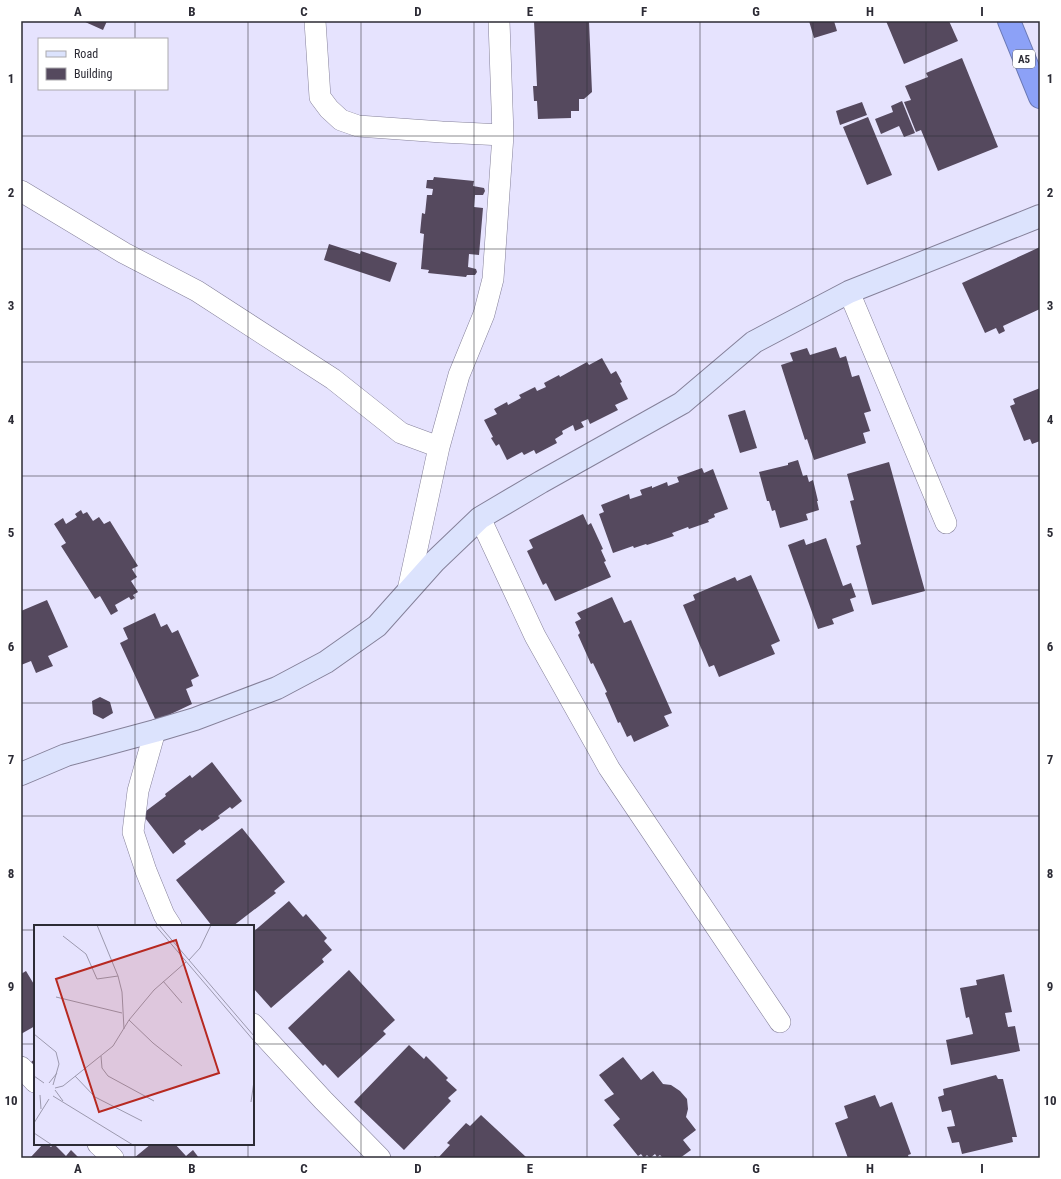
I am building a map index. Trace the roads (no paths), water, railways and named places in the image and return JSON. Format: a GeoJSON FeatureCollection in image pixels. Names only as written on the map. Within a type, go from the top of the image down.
{"type":"FeatureCollection","features":[{"type":"Feature","properties":{"kind":"highway","name":"A5"},"geometry":{"type":"LineString","coordinates":[[1009,21],[1040,97]]}},
{"type":"Feature","properties":{"kind":"street"},"geometry":{"type":"LineString","coordinates":[[315,21],[320,97],[329,109],[341,120],[358,126],[442,132],[503,134]]}},
{"type":"Feature","properties":{"kind":"street"},"geometry":{"type":"LineString","coordinates":[[408,590],[439,447],[459,375],[484,314],[493,279],[503,134],[499,21]]}},
{"type":"Feature","properties":{"kind":"street"},"geometry":{"type":"LineString","coordinates":[[21,191],[124,253],[197,291],[333,379],[401,432],[439,447]]}},
{"type":"Feature","properties":{"kind":"street"},"geometry":{"type":"LineString","coordinates":[[21,774],[66,755],[195,719],[277,688],[326,662],[377,626],[435,561],[480,518],[682,403],[754,342],[849,292],[1040,216]]}},
{"type":"Feature","properties":{"kind":"street"},"geometry":{"type":"LineString","coordinates":[[849,292],[946,523]]}},
{"type":"Feature","properties":{"kind":"street"},"geometry":{"type":"LineString","coordinates":[[480,518],[535,636],[609,768],[780,1022]]}},
{"type":"Feature","properties":{"kind":"street"},"geometry":{"type":"LineString","coordinates":[[155,731],[138,791],[133,832],[155,893],[164,915],[170,925]]}},
{"type":"Feature","properties":{"kind":"street"},"geometry":{"type":"LineString","coordinates":[[254,1025],[323,1100],[380,1158]]}},
{"type":"Feature","properties":{"kind":"street"},"geometry":{"type":"LineString","coordinates":[[21,1067],[34,1081]]}},
{"type":"Feature","properties":{"kind":"street"},"geometry":{"type":"LineString","coordinates":[[99,1145],[113,1158]]}}]}
